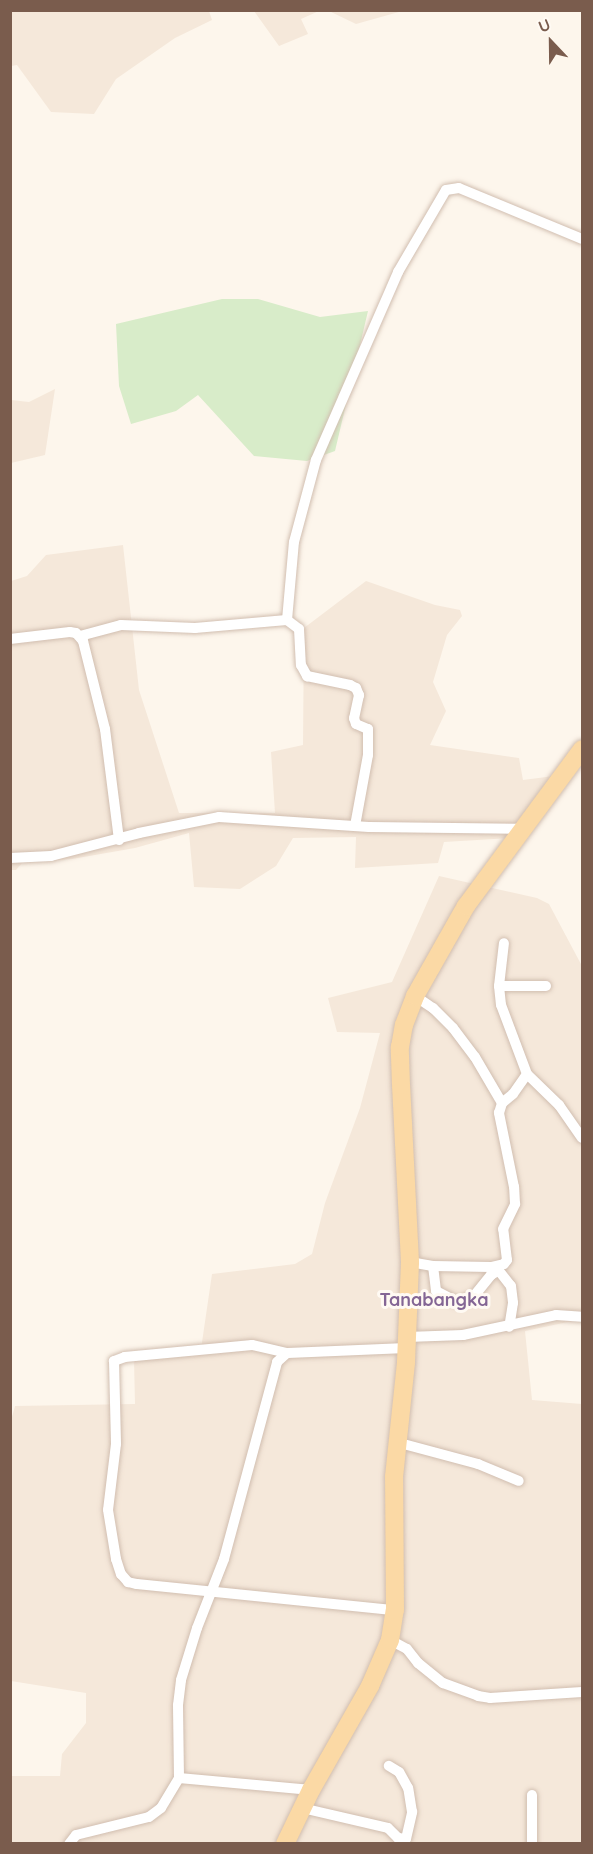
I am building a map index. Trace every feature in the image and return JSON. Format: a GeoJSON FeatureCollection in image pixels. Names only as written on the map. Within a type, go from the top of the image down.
{"type":"FeatureCollection","features":[{"type":"Feature","properties":{"kind":"main road"},"geometry":{"type":"LineString","coordinates":[[285,1844],[311,1790],[370,1686],[390,1640],[395,1610],[394,1477],[407,1342],[410,1262],[400,1047],[404,1025],[415,996],[466,906],[582,748]]}},
{"type":"Feature","properties":{"kind":"street"},"geometry":{"type":"LineString","coordinates":[[287,620],[294,542],[315,460],[398,272],[441,195],[446,190],[459,188],[582,239]]}},
{"type":"Feature","properties":{"kind":"street"},"geometry":{"type":"LineString","coordinates":[[10,639],[70,632],[80,636],[121,626],[195,628],[287,620],[299,629],[301,665],[307,676],[350,685],[356,688],[359,695],[354,722],[368,729],[368,755],[355,826]]}},
{"type":"Feature","properties":{"kind":"street"},"geometry":{"type":"LineString","coordinates":[[80,636],[86,647],[105,729],[119,840]]}},
{"type":"Feature","properties":{"kind":"street"},"geometry":{"type":"LineString","coordinates":[[10,858],[51,856],[219,818],[355,826],[522,829]]}},
{"type":"Feature","properties":{"kind":"street"},"geometry":{"type":"LineString","coordinates":[[504,943],[499,986],[501,1005],[527,1074],[559,1105],[582,1138]]}},
{"type":"Feature","properties":{"kind":"street"},"geometry":{"type":"LineString","coordinates":[[499,986],[546,986]]}},
{"type":"Feature","properties":{"kind":"street"},"geometry":{"type":"LineString","coordinates":[[415,996],[434,1008],[453,1028],[475,1057],[502,1103]]}},
{"type":"Feature","properties":{"kind":"street"},"geometry":{"type":"LineString","coordinates":[[433,1266],[436,1290],[458,1302],[474,1296],[507,1260],[503,1228],[515,1204],[514,1187],[499,1113],[502,1103],[519,1088],[527,1074]]}},
{"type":"Feature","properties":{"kind":"street"},"geometry":{"type":"LineString","coordinates":[[410,1262],[433,1266],[498,1268]]}},
{"type":"Feature","properties":{"kind":"street"},"geometry":{"type":"LineString","coordinates":[[498,1268],[511,1286],[513,1303],[509,1327]]}},
{"type":"Feature","properties":{"kind":"street"},"geometry":{"type":"LineString","coordinates":[[395,1610],[212,1593],[128,1582],[121,1574],[116,1559],[108,1510],[116,1444],[114,1361],[125,1357],[252,1345],[287,1353],[407,1342],[509,1327],[565,1314],[582,1317]]}},
{"type":"Feature","properties":{"kind":"street"},"geometry":{"type":"LineString","coordinates":[[69,1844],[76,1835],[149,1817],[161,1808],[179,1778],[178,1705],[181,1680],[196,1628],[212,1593],[227,1548],[274,1370],[280,1357],[287,1353]]}},
{"type":"Feature","properties":{"kind":"street"},"geometry":{"type":"LineString","coordinates":[[396,1442],[478,1464],[519,1481]]}},
{"type":"Feature","properties":{"kind":"street"},"geometry":{"type":"LineString","coordinates":[[390,1640],[407,1648],[418,1664],[443,1683],[478,1696],[490,1698],[582,1692]]}},
{"type":"Feature","properties":{"kind":"street"},"geometry":{"type":"LineString","coordinates":[[302,1808],[388,1828],[398,1838],[406,1839],[412,1812],[408,1788],[399,1772],[389,1766]]}},
{"type":"Feature","properties":{"kind":"street"},"geometry":{"type":"LineString","coordinates":[[179,1778],[311,1790]]}},
{"type":"Feature","properties":{"kind":"street"},"geometry":{"type":"LineString","coordinates":[[532,1796],[532,1844]]}},
{"type":"Feature","properties":{"kind":"shaded area"},"geometry":{"type":"Polygon","coordinates":[[[329,10],[406,10],[356,24],[329,11],[329,10]]]}},
{"type":"Feature","properties":{"kind":"shaded area"},"geometry":{"type":"Polygon","coordinates":[[[10,11],[209,11],[212,20],[175,38],[116,79],[94,114],[51,112],[17,65],[11,66],[10,11]]]}},
{"type":"Feature","properties":{"kind":"shaded area"},"geometry":{"type":"Polygon","coordinates":[[[254,11],[319,11],[301,19],[308,34],[279,46],[254,11]]]}},
{"type":"Feature","properties":{"kind":"shaded area"},"geometry":{"type":"Polygon","coordinates":[[[55,389],[45,455],[11,463],[11,400],[29,402],[55,389]]]}},
{"type":"Feature","properties":{"kind":"shaded area"},"geometry":{"type":"Polygon","coordinates":[[[123,545],[139,690],[179,813],[275,813],[271,752],[303,745],[304,628],[366,581],[435,605],[460,610],[462,616],[447,635],[433,682],[446,711],[430,745],[519,758],[523,780],[554,776],[525,837],[444,842],[438,863],[355,868],[356,837],[293,838],[276,866],[240,889],[194,887],[189,833],[135,848],[72,859],[22,863],[16,870],[11,870],[11,581],[27,576],[46,555],[123,545]]]}},
{"type":"Feature","properties":{"kind":"shaded area"},"geometry":{"type":"Polygon","coordinates":[[[439,876],[537,898],[549,904],[582,966],[582,1319],[525,1331],[532,1400],[582,1404],[582,1843],[11,1844],[11,1776],[60,1776],[62,1754],[86,1723],[86,1693],[11,1681],[10,1424],[15,1406],[135,1404],[134,1360],[201,1349],[212,1274],[295,1264],[312,1254],[325,1203],[360,1108],[380,1033],[337,1032],[328,998],[392,982],[439,876]]]}},
{"type":"Feature","properties":{"kind":"green space"},"geometry":{"type":"Polygon","coordinates":[[[222,299],[258,299],[320,317],[368,311],[335,451],[307,461],[254,456],[198,395],[176,411],[131,424],[119,386],[116,324],[222,299]]]}},
{"type":"Feature","properties":{"kind":"district","name":"Tanabangka"},"geometry":{"type":"Point","coordinates":[434,1300]}}]}
